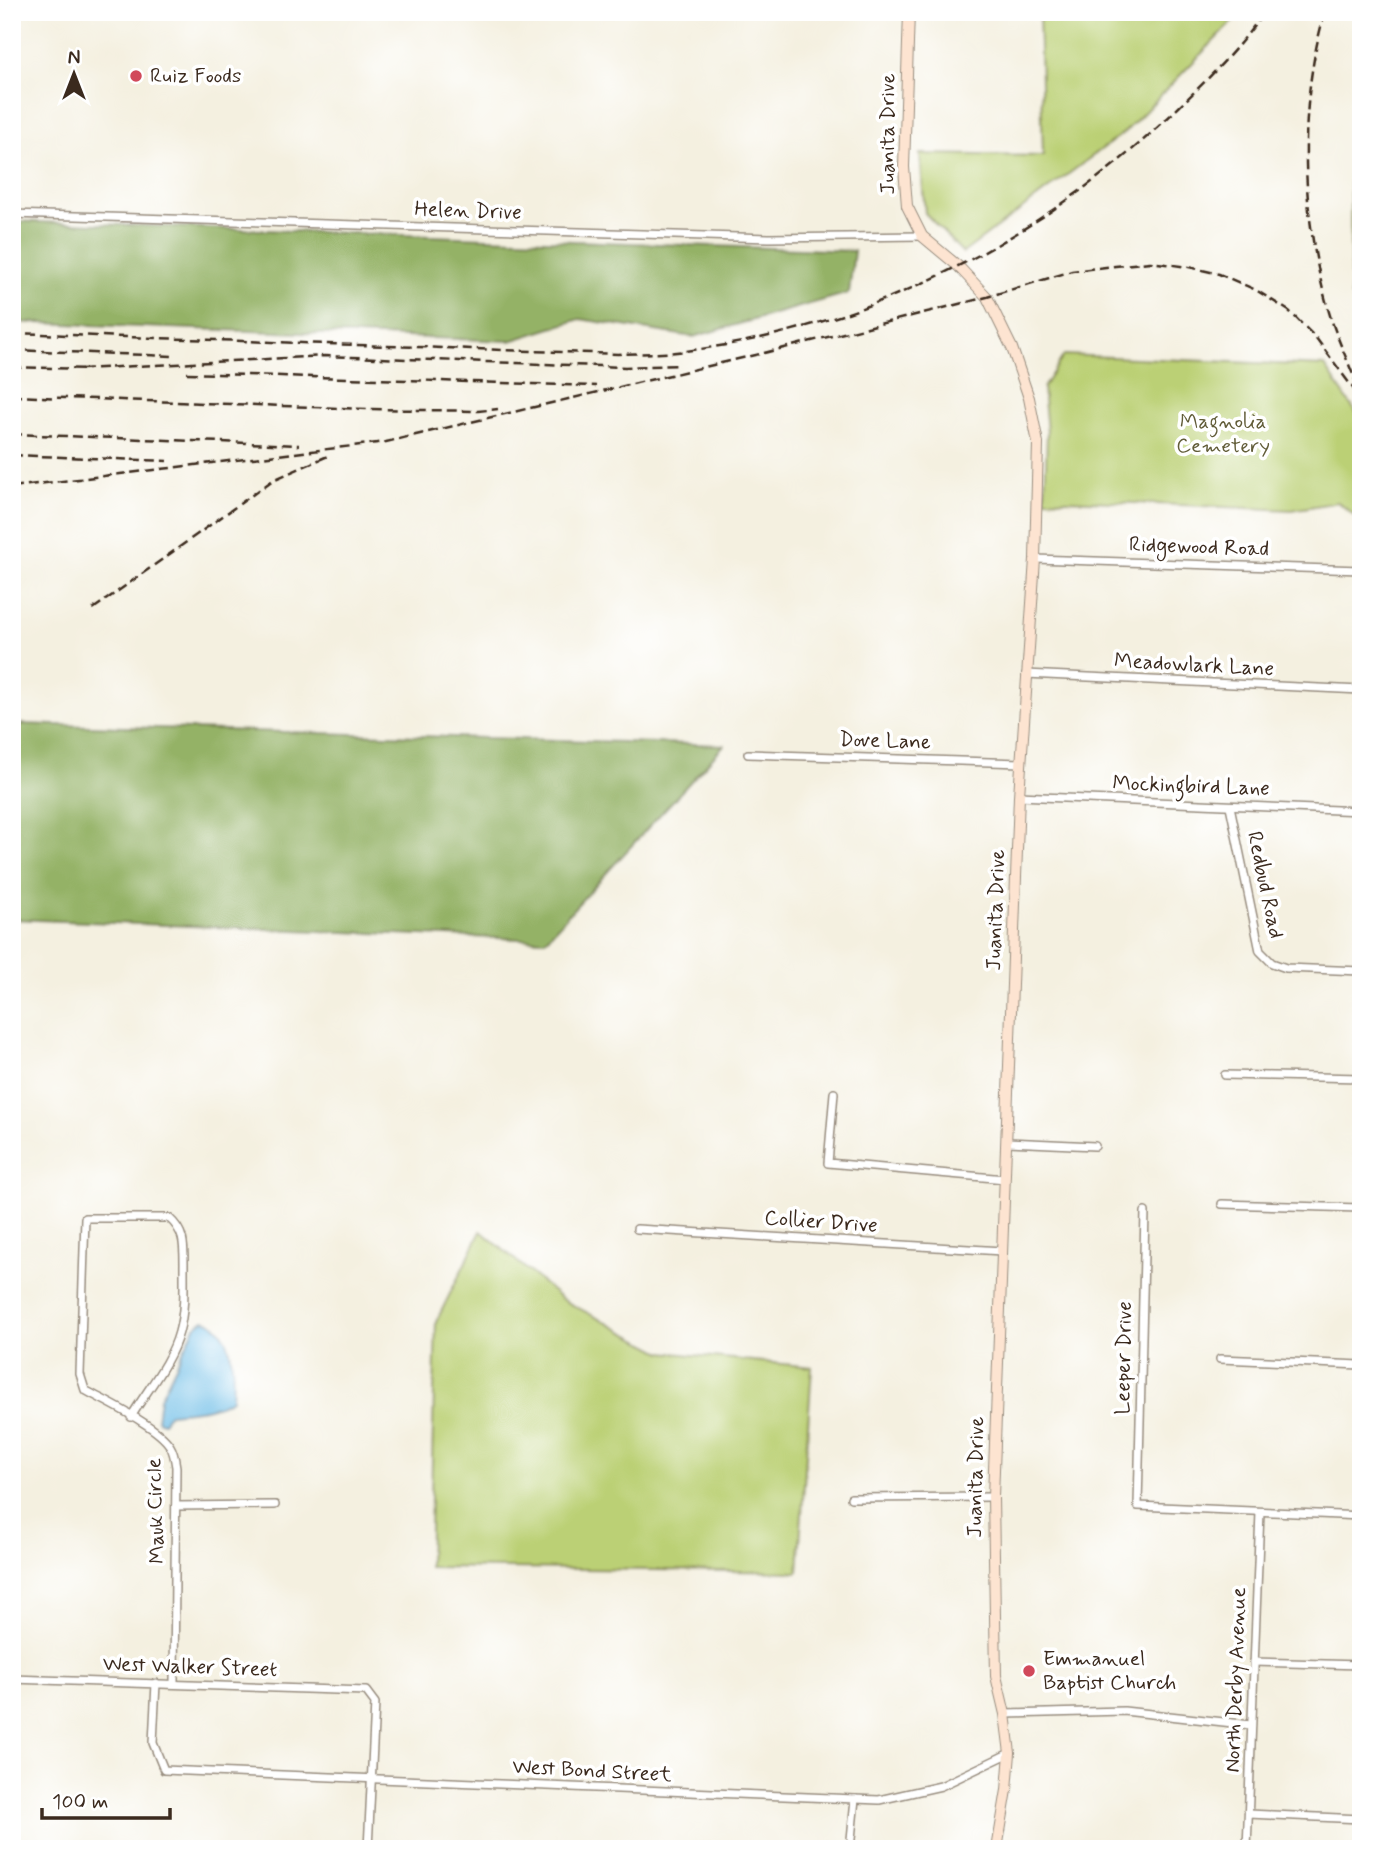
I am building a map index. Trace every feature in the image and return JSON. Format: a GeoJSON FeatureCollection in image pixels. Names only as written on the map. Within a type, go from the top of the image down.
{"type":"FeatureCollection","features":[{"type":"Feature","properties":{"kind":"street","name":"Juanita Drive"},"geometry":{"type":"LineString","coordinates":[[909,12],[904,167],[907,206],[922,236],[958,266],[987,297],[1012,348],[1032,410],[1038,443],[1035,559],[1019,796],[993,1497],[996,1676],[1010,1753],[997,1849]]}},
{"type":"Feature","properties":{"kind":"street","name":"Helen Drive"},"geometry":{"type":"LineString","coordinates":[[12,214],[769,238],[922,236]]}},
{"type":"Feature","properties":{"kind":"street","name":"Ridgewood Road"},"geometry":{"type":"LineString","coordinates":[[1035,559],[1361,570]]}},
{"type":"Feature","properties":{"kind":"street","name":"Meadowlark Lane"},"geometry":{"type":"LineString","coordinates":[[1027,674],[1361,690]]}},
{"type":"Feature","properties":{"kind":"street","name":"Dove Lane"},"geometry":{"type":"LineString","coordinates":[[748,754],[1021,763]]}},
{"type":"Feature","properties":{"kind":"street","name":"Mockingbird Lane"},"geometry":{"type":"LineString","coordinates":[[1019,796],[1361,811]]}},
{"type":"Feature","properties":{"kind":"street","name":"Redbud Road"},"geometry":{"type":"LineString","coordinates":[[1230,806],[1260,951],[1272,963],[1286,968],[1361,971]]}},
{"type":"Feature","properties":{"kind":"street"},"geometry":{"type":"LineString","coordinates":[[1225,1075],[1361,1078]]}},
{"type":"Feature","properties":{"kind":"street"},"geometry":{"type":"LineString","coordinates":[[834,1093],[828,1163],[1004,1179]]}},
{"type":"Feature","properties":{"kind":"street"},"geometry":{"type":"LineString","coordinates":[[1007,1142],[1095,1146]]}},
{"type":"Feature","properties":{"kind":"street"},"geometry":{"type":"LineString","coordinates":[[1222,1205],[1361,1208]]}},
{"type":"Feature","properties":{"kind":"street","name":"Leeper Drive"},"geometry":{"type":"LineString","coordinates":[[1145,1212],[1138,1506],[1260,1512]]}},
{"type":"Feature","properties":{"kind":"street","name":"Mauk Circle"},"geometry":{"type":"LineString","coordinates":[[131,1417],[169,1357],[179,1333],[184,1304],[184,1237],[179,1227],[169,1218],[85,1218],[80,1374],[85,1390],[131,1417],[160,1433],[171,1447],[176,1467],[174,1684]]}},
{"type":"Feature","properties":{"kind":"street","name":"Collier Drive"},"geometry":{"type":"LineString","coordinates":[[637,1229],[1002,1251]]}},
{"type":"Feature","properties":{"kind":"street"},"geometry":{"type":"LineString","coordinates":[[1220,1359],[1361,1365]]}},
{"type":"Feature","properties":{"kind":"street"},"geometry":{"type":"LineString","coordinates":[[851,1498],[993,1497]]}},
{"type":"Feature","properties":{"kind":"street"},"geometry":{"type":"LineString","coordinates":[[176,1506],[275,1505]]}},
{"type":"Feature","properties":{"kind":"street"},"geometry":{"type":"LineString","coordinates":[[1260,1512],[1361,1516]]}},
{"type":"Feature","properties":{"kind":"street","name":"North Derby Avenue"},"geometry":{"type":"LineString","coordinates":[[1248,1849],[1260,1512]]}},
{"type":"Feature","properties":{"kind":"street"},"geometry":{"type":"LineString","coordinates":[[1254,1662],[1361,1665]]}},
{"type":"Feature","properties":{"kind":"street","name":"West Walker Street"},"geometry":{"type":"LineString","coordinates":[[12,1679],[366,1692],[375,1703],[371,1777]]}},
{"type":"Feature","properties":{"kind":"street","name":"West Bond Street"},"geometry":{"type":"LineString","coordinates":[[156,1683],[153,1743],[163,1770],[879,1800],[941,1786],[1010,1753]]}},
{"type":"Feature","properties":{"kind":"street"},"geometry":{"type":"LineString","coordinates":[[1004,1714],[1124,1711],[1251,1725]]}},
{"type":"Feature","properties":{"kind":"street"},"geometry":{"type":"LineString","coordinates":[[368,1849],[371,1777]]}},
{"type":"Feature","properties":{"kind":"street"},"geometry":{"type":"LineString","coordinates":[[850,1849],[855,1799]]}},
{"type":"Feature","properties":{"kind":"street"},"geometry":{"type":"LineString","coordinates":[[1249,1814],[1361,1819]]}},
{"type":"Feature","properties":{"kind":"green space"},"geometry":{"type":"Polygon","coordinates":[[[1039,12],[1242,12],[1126,131],[963,253],[925,213],[920,154],[1043,156],[1039,12]]]}},
{"type":"Feature","properties":{"kind":"green space"},"geometry":{"type":"Polygon","coordinates":[[[1361,134],[1361,293],[1351,296],[1350,184],[1361,134]]]}},
{"type":"Feature","properties":{"kind":"green space"},"geometry":{"type":"Polygon","coordinates":[[[12,221],[854,251],[849,293],[693,337],[580,319],[510,341],[12,322],[12,221]]]}},
{"type":"Feature","properties":{"kind":"green space","name":"Magnolia Cemetery"},"geometry":{"type":"Polygon","coordinates":[[[1064,355],[1325,366],[1361,420],[1361,521],[1338,502],[1292,510],[1045,499],[1047,432],[1043,388],[1064,355]]]}},
{"type":"Feature","properties":{"kind":"green space"},"geometry":{"type":"Polygon","coordinates":[[[21,724],[724,745],[545,940],[12,919],[12,744],[21,724]]]}},
{"type":"Feature","properties":{"kind":"green space"},"geometry":{"type":"Polygon","coordinates":[[[481,1231],[563,1300],[662,1352],[812,1367],[798,1572],[429,1567],[436,1322],[481,1231]]]}},
{"type":"Feature","properties":{"kind":"water"},"geometry":{"type":"Polygon","coordinates":[[[204,1320],[222,1332],[227,1342],[232,1365],[232,1399],[210,1408],[170,1413],[163,1422],[157,1420],[160,1398],[195,1327],[204,1320]]]}},
{"type":"Feature","properties":{"kind":"railway"},"geometry":{"type":"LineString","coordinates":[[12,333],[618,354],[677,352],[747,341],[816,323],[883,300],[948,271],[1010,237],[1070,198],[1126,155],[1213,73],[1264,12]]}},
{"type":"Feature","properties":{"kind":"railway"},"geometry":{"type":"LineString","coordinates":[[1325,12],[1310,86],[1306,162],[1308,200],[1320,276],[1329,312],[1356,382]]}},
{"type":"Feature","properties":{"kind":"railway"},"geometry":{"type":"LineString","coordinates":[[12,487],[386,442],[768,352],[987,297],[1072,271],[1150,262],[1219,274],[1256,290],[1289,311],[1316,338],[1361,399]]}},
{"type":"Feature","properties":{"kind":"railway"},"geometry":{"type":"LineString","coordinates":[[12,350],[173,356]]}},
{"type":"Feature","properties":{"kind":"railway"},"geometry":{"type":"LineString","coordinates":[[81,369],[324,356],[625,367],[679,365]]}},
{"type":"Feature","properties":{"kind":"railway"},"geometry":{"type":"LineString","coordinates":[[12,367],[89,369]]}},
{"type":"Feature","properties":{"kind":"railway"},"geometry":{"type":"LineString","coordinates":[[187,373],[596,386]]}},
{"type":"Feature","properties":{"kind":"railway"},"geometry":{"type":"LineString","coordinates":[[12,396],[367,409],[498,409]]}},
{"type":"Feature","properties":{"kind":"railway"},"geometry":{"type":"LineString","coordinates":[[12,434],[299,445]]}},
{"type":"Feature","properties":{"kind":"railway"},"geometry":{"type":"LineString","coordinates":[[12,455],[167,461]]}},
{"type":"Feature","properties":{"kind":"railway"},"geometry":{"type":"LineString","coordinates":[[93,609],[273,480],[330,455]]}},
{"type":"Feature","properties":{"kind":"place","name":"Ruiz Foods"},"geometry":{"type":"Point","coordinates":[136,76]}},
{"type":"Feature","properties":{"kind":"place","name":"Emmanuel Baptist Church"},"geometry":{"type":"Point","coordinates":[1029,1671]}}]}
